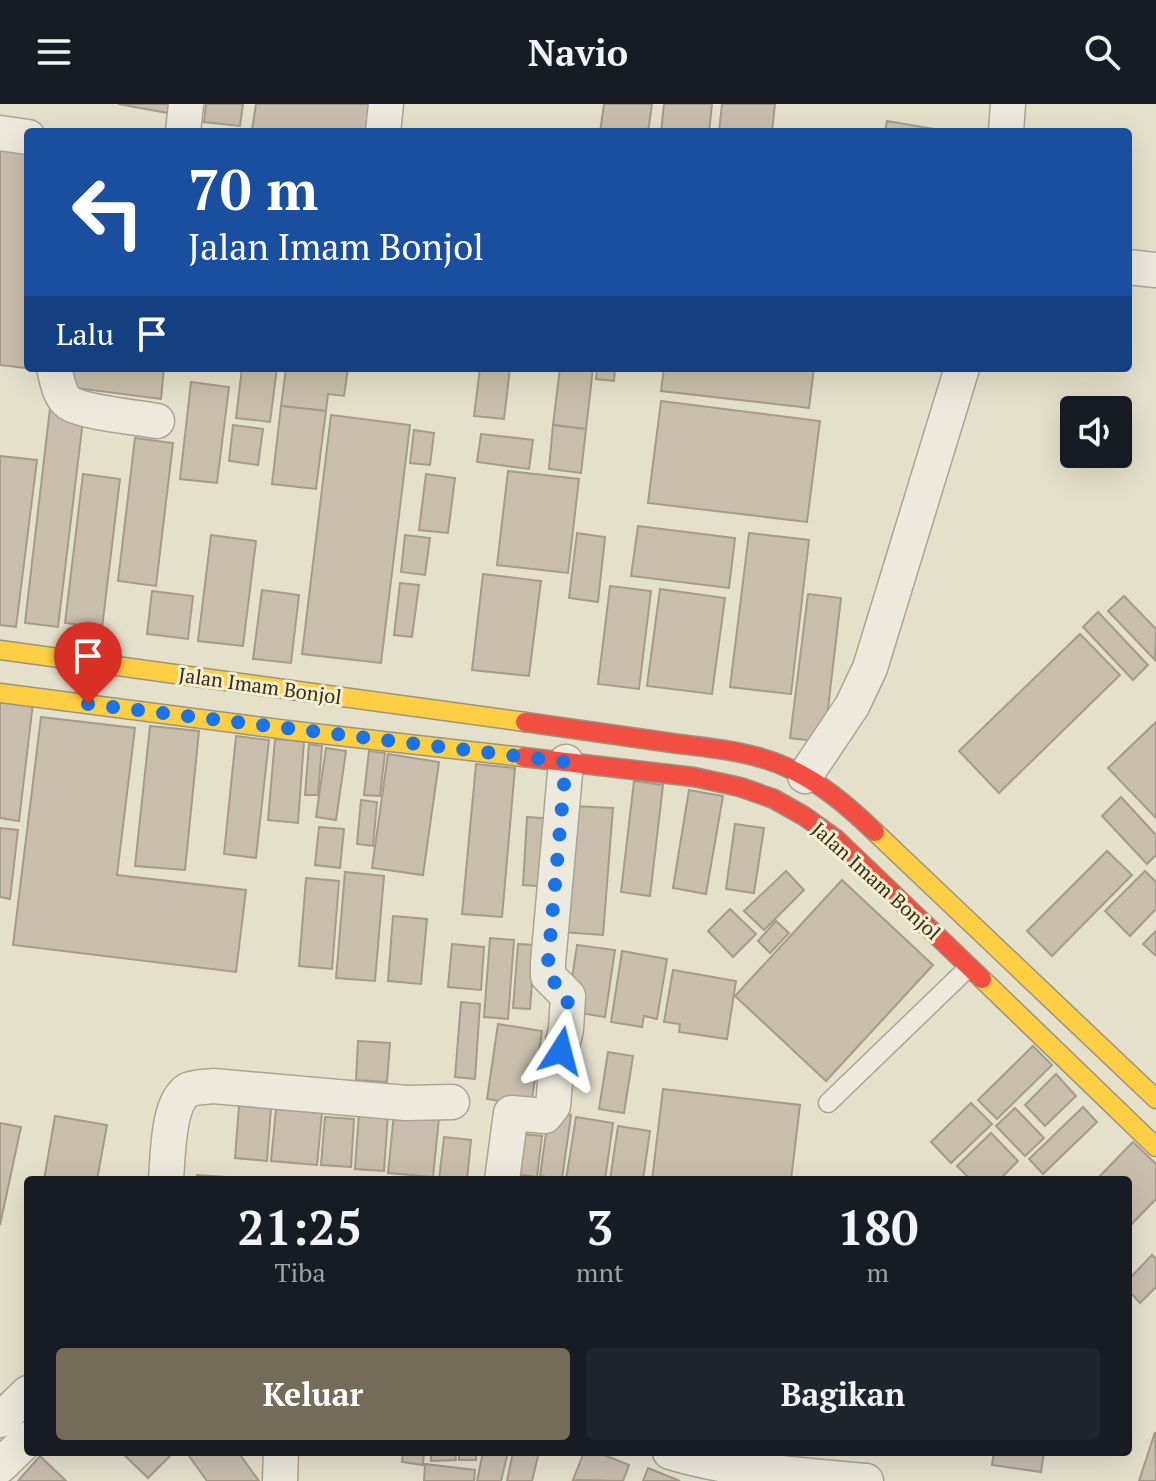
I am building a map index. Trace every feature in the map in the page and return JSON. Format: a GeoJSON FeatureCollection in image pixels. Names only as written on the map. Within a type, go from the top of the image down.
{"type":"FeatureCollection","features":[{"type":"Feature","properties":{"kind":"main road","name":"Jalan Imam Bonjol"},"geometry":{"type":"LineString","coordinates":[[0,650],[566,762],[726,783],[781,802],[836,839],[1156,1147]]}},
{"type":"Feature","properties":{"kind":"main road","name":"Jalan Imam Bonjol"},"geometry":{"type":"LineString","coordinates":[[0,693],[296,711],[703,747],[772,762],[805,776],[853,811],[1156,1099]]}},
{"type":"Feature","properties":{"kind":"street"},"geometry":{"type":"LineString","coordinates":[[183,128],[186,104]]}},
{"type":"Feature","properties":{"kind":"street"},"geometry":{"type":"LineString","coordinates":[[383,128],[386,104]]}},
{"type":"Feature","properties":{"kind":"street"},"geometry":{"type":"LineString","coordinates":[[1006,128],[1008,104]]}},
{"type":"Feature","properties":{"kind":"street"},"geometry":{"type":"LineString","coordinates":[[0,133],[24,136]]}},
{"type":"Feature","properties":{"kind":"street"},"geometry":{"type":"LineString","coordinates":[[1132,267],[1156,270]]}},
{"type":"Feature","properties":{"kind":"street"},"geometry":{"type":"LineString","coordinates":[[55,372],[67,402],[84,409],[157,421]]}},
{"type":"Feature","properties":{"kind":"street"},"geometry":{"type":"LineString","coordinates":[[805,776],[852,706],[870,668],[961,372]]}},
{"type":"Feature","properties":{"kind":"street"},"geometry":{"type":"LineString","coordinates":[[503,1176],[511,1113],[545,1116],[553,1106],[556,1072],[566,1029],[568,996],[548,976],[566,762]]}},
{"type":"Feature","properties":{"kind":"street"},"geometry":{"type":"LineString","coordinates":[[166,1176],[176,1104],[189,1090],[213,1086],[406,1103],[452,1102]]}},
{"type":"Feature","properties":{"kind":"street"},"geometry":{"type":"LineString","coordinates":[[0,1420],[24,1397]]}},
{"type":"Feature","properties":{"kind":"street"},"geometry":{"type":"LineString","coordinates":[[0,1466],[24,1443]]}},
{"type":"Feature","properties":{"kind":"street"},"geometry":{"type":"LineString","coordinates":[[280,1481],[281,1456]]}},
{"type":"Feature","properties":{"kind":"street"},"geometry":{"type":"LineString","coordinates":[[682,1456],[766,1473],[866,1481]]}},
{"type":"Feature","properties":{"kind":"lane"},"geometry":{"type":"LineString","coordinates":[[828,1103],[969,967]]}},
{"type":"Feature","properties":{"kind":"building"},"geometry":{"type":"Polygon","coordinates":[[[118,104],[170,104],[168,113],[118,104]]]}},
{"type":"Feature","properties":{"kind":"building"},"geometry":{"type":"Polygon","coordinates":[[[206,104],[243,104],[240,126],[204,122],[206,104]]]}},
{"type":"Feature","properties":{"kind":"building"},"geometry":{"type":"Polygon","coordinates":[[[256,104],[371,104],[368,128],[252,128],[256,104]]]}},
{"type":"Feature","properties":{"kind":"building"},"geometry":{"type":"Polygon","coordinates":[[[604,104],[652,104],[649,128],[601,128],[604,104]]]}},
{"type":"Feature","properties":{"kind":"building"},"geometry":{"type":"Polygon","coordinates":[[[664,104],[712,104],[709,128],[661,128],[664,104]]]}},
{"type":"Feature","properties":{"kind":"building"},"geometry":{"type":"Polygon","coordinates":[[[722,104],[775,104],[772,128],[719,128],[722,104]]]}},
{"type":"Feature","properties":{"kind":"building"},"geometry":{"type":"Polygon","coordinates":[[[887,121],[929,128],[886,128],[887,121]]]}},
{"type":"Feature","properties":{"kind":"building"},"geometry":{"type":"Polygon","coordinates":[[[0,148],[24,151],[24,368],[0,365],[0,148]]]}},
{"type":"Feature","properties":{"kind":"building"},"geometry":{"type":"Polygon","coordinates":[[[70,372],[164,372],[161,399],[68,387],[70,372]]]}},
{"type":"Feature","properties":{"kind":"building"},"geometry":{"type":"Polygon","coordinates":[[[242,372],[276,372],[270,422],[236,418],[242,372]]]}},
{"type":"Feature","properties":{"kind":"building"},"geometry":{"type":"Polygon","coordinates":[[[285,372],[347,372],[344,396],[328,394],[326,411],[281,406],[285,372]]]}},
{"type":"Feature","properties":{"kind":"building"},"geometry":{"type":"Polygon","coordinates":[[[480,372],[510,372],[504,419],[474,416],[480,372]]]}},
{"type":"Feature","properties":{"kind":"building"},"geometry":{"type":"Polygon","coordinates":[[[560,372],[593,372],[586,429],[553,425],[560,372]]]}},
{"type":"Feature","properties":{"kind":"building"},"geometry":{"type":"Polygon","coordinates":[[[597,372],[615,372],[614,381],[596,379],[597,372]]]}},
{"type":"Feature","properties":{"kind":"building"},"geometry":{"type":"Polygon","coordinates":[[[663,372],[814,372],[809,408],[661,391],[663,372]]]}},
{"type":"Feature","properties":{"kind":"building"},"geometry":{"type":"Polygon","coordinates":[[[191,382],[229,387],[217,483],[180,479],[191,382]]]}},
{"type":"Feature","properties":{"kind":"building"},"geometry":{"type":"Polygon","coordinates":[[[661,401],[820,421],[807,522],[648,503],[661,401]]]}},
{"type":"Feature","properties":{"kind":"building"},"geometry":{"type":"Polygon","coordinates":[[[281,406],[326,411],[316,489],[272,484],[281,406]]]}},
{"type":"Feature","properties":{"kind":"building"},"geometry":{"type":"Polygon","coordinates":[[[50,408],[84,412],[58,627],[25,623],[50,408]]]}},
{"type":"Feature","properties":{"kind":"building"},"geometry":{"type":"Polygon","coordinates":[[[331,415],[410,425],[381,663],[302,654],[331,415]]]}},
{"type":"Feature","properties":{"kind":"building"},"geometry":{"type":"Polygon","coordinates":[[[233,425],[263,429],[258,465],[229,461],[233,425]]]}},
{"type":"Feature","properties":{"kind":"building"},"geometry":{"type":"Polygon","coordinates":[[[553,425],[586,429],[581,473],[549,469],[553,425]]]}},
{"type":"Feature","properties":{"kind":"building"},"geometry":{"type":"Polygon","coordinates":[[[414,430],[434,433],[430,465],[410,463],[414,430]]]}},
{"type":"Feature","properties":{"kind":"building"},"geometry":{"type":"Polygon","coordinates":[[[481,434],[533,440],[529,469],[477,462],[481,434]]]}},
{"type":"Feature","properties":{"kind":"building"},"geometry":{"type":"Polygon","coordinates":[[[135,438],[173,443],[156,586],[118,581],[135,438]]]}},
{"type":"Feature","properties":{"kind":"building"},"geometry":{"type":"Polygon","coordinates":[[[0,456],[37,460],[16,627],[0,625],[0,456]]]}},
{"type":"Feature","properties":{"kind":"building"},"geometry":{"type":"Polygon","coordinates":[[[508,471],[579,479],[568,573],[497,565],[508,471]]]}},
{"type":"Feature","properties":{"kind":"building"},"geometry":{"type":"Polygon","coordinates":[[[83,474],[120,479],[102,628],[65,623],[83,474]]]}},
{"type":"Feature","properties":{"kind":"building"},"geometry":{"type":"Polygon","coordinates":[[[426,474],[455,478],[448,533],[419,530],[426,474]]]}},
{"type":"Feature","properties":{"kind":"building"},"geometry":{"type":"Polygon","coordinates":[[[638,526],[735,538],[729,588],[631,576],[638,526]]]}},
{"type":"Feature","properties":{"kind":"building"},"geometry":{"type":"Polygon","coordinates":[[[577,533],[605,537],[598,602],[569,598],[577,533]]]}},
{"type":"Feature","properties":{"kind":"building"},"geometry":{"type":"Polygon","coordinates":[[[749,533],[809,540],[791,694],[730,687],[749,533]]]}},
{"type":"Feature","properties":{"kind":"building"},"geometry":{"type":"Polygon","coordinates":[[[211,535],[256,541],[243,646],[198,641],[211,535]]]}},
{"type":"Feature","properties":{"kind":"building"},"geometry":{"type":"Polygon","coordinates":[[[405,535],[430,538],[425,575],[401,572],[405,535]]]}},
{"type":"Feature","properties":{"kind":"building"},"geometry":{"type":"Polygon","coordinates":[[[483,574],[541,581],[529,676],[472,670],[483,574]]]}},
{"type":"Feature","properties":{"kind":"building"},"geometry":{"type":"Polygon","coordinates":[[[400,583],[419,585],[412,637],[394,635],[400,583]]]}},
{"type":"Feature","properties":{"kind":"building"},"geometry":{"type":"Polygon","coordinates":[[[610,586],[651,591],[639,689],[598,684],[610,586]]]}},
{"type":"Feature","properties":{"kind":"building"},"geometry":{"type":"Polygon","coordinates":[[[660,589],[725,598],[712,694],[647,686],[660,589]]]}},
{"type":"Feature","properties":{"kind":"building"},"geometry":{"type":"Polygon","coordinates":[[[262,590],[299,595],[291,663],[253,659],[262,590]]]}},
{"type":"Feature","properties":{"kind":"building"},"geometry":{"type":"Polygon","coordinates":[[[152,591],[193,596],[188,639],[147,634],[152,591]]]}},
{"type":"Feature","properties":{"kind":"building"},"geometry":{"type":"Polygon","coordinates":[[[808,594],[841,598],[824,742],[790,738],[808,594]]]}},
{"type":"Feature","properties":{"kind":"building"},"geometry":{"type":"Polygon","coordinates":[[[1124,596],[1156,629],[1155,660],[1108,611],[1124,596]]]}},
{"type":"Feature","properties":{"kind":"building"},"geometry":{"type":"Polygon","coordinates":[[[1098,612],[1148,665],[1133,680],[1083,627],[1098,612]]]}},
{"type":"Feature","properties":{"kind":"building"},"geometry":{"type":"Polygon","coordinates":[[[1080,634],[1120,675],[999,793],[959,751],[1080,634]]]}},
{"type":"Feature","properties":{"kind":"building"},"geometry":{"type":"Polygon","coordinates":[[[0,699],[33,703],[19,821],[0,818],[0,699]]]}},
{"type":"Feature","properties":{"kind":"building"},"geometry":{"type":"Polygon","coordinates":[[[41,717],[135,728],[117,875],[246,890],[236,972],[13,945],[41,717]]]}},
{"type":"Feature","properties":{"kind":"building"},"geometry":{"type":"Polygon","coordinates":[[[1156,722],[1156,818],[1108,768],[1156,722]]]}},
{"type":"Feature","properties":{"kind":"building"},"geometry":{"type":"Polygon","coordinates":[[[150,726],[199,731],[185,870],[135,866],[150,726]]]}},
{"type":"Feature","properties":{"kind":"building"},"geometry":{"type":"Polygon","coordinates":[[[236,736],[269,740],[256,858],[224,854],[236,736]]]}},
{"type":"Feature","properties":{"kind":"building"},"geometry":{"type":"Polygon","coordinates":[[[275,739],[304,741],[298,823],[268,820],[275,739]]]}},
{"type":"Feature","properties":{"kind":"building"},"geometry":{"type":"Polygon","coordinates":[[[309,744],[322,746],[318,795],[305,795],[309,744]]]}},
{"type":"Feature","properties":{"kind":"building"},"geometry":{"type":"Polygon","coordinates":[[[326,748],[346,751],[336,820],[316,817],[326,748]]]}},
{"type":"Feature","properties":{"kind":"building"},"geometry":{"type":"Polygon","coordinates":[[[369,751],[385,753],[380,796],[364,795],[369,751]]]}},
{"type":"Feature","properties":{"kind":"building"},"geometry":{"type":"Polygon","coordinates":[[[388,754],[439,762],[423,875],[372,868],[388,754]]]}},
{"type":"Feature","properties":{"kind":"building"},"geometry":{"type":"Polygon","coordinates":[[[476,764],[515,768],[502,917],[462,914],[476,764]]]}},
{"type":"Feature","properties":{"kind":"building"},"geometry":{"type":"Polygon","coordinates":[[[634,781],[663,785],[650,896],[621,892],[634,781]]]}},
{"type":"Feature","properties":{"kind":"building"},"geometry":{"type":"Polygon","coordinates":[[[689,790],[723,796],[706,894],[673,888],[689,790]]]}},
{"type":"Feature","properties":{"kind":"building"},"geometry":{"type":"Polygon","coordinates":[[[1121,797],[1156,835],[1156,855],[1147,864],[1102,816],[1121,797]]]}},
{"type":"Feature","properties":{"kind":"building"},"geometry":{"type":"Polygon","coordinates":[[[361,800],[377,802],[373,846],[357,844],[361,800]]]}},
{"type":"Feature","properties":{"kind":"building"},"geometry":{"type":"Polygon","coordinates":[[[573,806],[613,808],[603,935],[563,932],[573,806]]]}},
{"type":"Feature","properties":{"kind":"building"},"geometry":{"type":"Polygon","coordinates":[[[527,817],[555,819],[551,887],[523,885],[527,817]]]}},
{"type":"Feature","properties":{"kind":"building"},"geometry":{"type":"Polygon","coordinates":[[[735,824],[764,828],[754,893],[726,889],[735,824]]]}},
{"type":"Feature","properties":{"kind":"building"},"geometry":{"type":"Polygon","coordinates":[[[319,827],[344,829],[340,868],[315,865],[319,827]]]}},
{"type":"Feature","properties":{"kind":"building"},"geometry":{"type":"Polygon","coordinates":[[[0,828],[18,830],[10,899],[0,897],[0,828]]]}},
{"type":"Feature","properties":{"kind":"building"},"geometry":{"type":"Polygon","coordinates":[[[1107,851],[1132,875],[1052,956],[1027,931],[1107,851]]]}},
{"type":"Feature","properties":{"kind":"building"},"geometry":{"type":"Polygon","coordinates":[[[786,871],[804,890],[764,930],[744,911],[786,871]]]}},
{"type":"Feature","properties":{"kind":"building"},"geometry":{"type":"Polygon","coordinates":[[[1145,871],[1156,882],[1156,909],[1130,936],[1105,911],[1145,871]]]}},
{"type":"Feature","properties":{"kind":"building"},"geometry":{"type":"Polygon","coordinates":[[[345,872],[384,876],[375,981],[336,978],[345,872]]]}},
{"type":"Feature","properties":{"kind":"building"},"geometry":{"type":"Polygon","coordinates":[[[306,878],[339,881],[332,969],[299,966],[306,878]]]}},
{"type":"Feature","properties":{"kind":"building"},"geometry":{"type":"Polygon","coordinates":[[[842,880],[933,965],[826,1081],[735,996],[842,880]]]}},
{"type":"Feature","properties":{"kind":"building"},"geometry":{"type":"Polygon","coordinates":[[[730,909],[756,934],[733,957],[708,931],[730,909]]]}},
{"type":"Feature","properties":{"kind":"building"},"geometry":{"type":"Polygon","coordinates":[[[393,916],[427,919],[421,984],[388,981],[393,916]]]}},
{"type":"Feature","properties":{"kind":"building"},"geometry":{"type":"Polygon","coordinates":[[[776,921],[789,933],[770,953],[758,941],[776,921]]]}},
{"type":"Feature","properties":{"kind":"building"},"geometry":{"type":"Polygon","coordinates":[[[1156,931],[1156,956],[1143,944],[1156,931]]]}},
{"type":"Feature","properties":{"kind":"building"},"geometry":{"type":"Polygon","coordinates":[[[490,938],[514,940],[508,1019],[484,1017],[490,938]]]}},
{"type":"Feature","properties":{"kind":"building"},"geometry":{"type":"Polygon","coordinates":[[[452,944],[484,947],[481,990],[448,987],[452,944]]]}},
{"type":"Feature","properties":{"kind":"building"},"geometry":{"type":"Polygon","coordinates":[[[518,944],[535,945],[530,1009],[513,1008],[518,944]]]}},
{"type":"Feature","properties":{"kind":"building"},"geometry":{"type":"Polygon","coordinates":[[[577,945],[615,950],[605,1017],[567,1011],[577,945]]]}},
{"type":"Feature","properties":{"kind":"building"},"geometry":{"type":"Polygon","coordinates":[[[622,951],[667,959],[657,1019],[644,1016],[642,1027],[611,1022],[622,951]]]}},
{"type":"Feature","properties":{"kind":"building"},"geometry":{"type":"Polygon","coordinates":[[[673,970],[736,981],[727,1039],[679,1032],[680,1024],[664,1022],[673,970]]]}},
{"type":"Feature","properties":{"kind":"building"},"geometry":{"type":"Polygon","coordinates":[[[461,1002],[480,1004],[475,1079],[455,1077],[461,1002]]]}},
{"type":"Feature","properties":{"kind":"building"},"geometry":{"type":"Polygon","coordinates":[[[498,1024],[542,1031],[531,1106],[487,1099],[498,1024]]]}},
{"type":"Feature","properties":{"kind":"building"},"geometry":{"type":"Polygon","coordinates":[[[358,1041],[390,1043],[387,1082],[356,1080],[358,1041]]]}},
{"type":"Feature","properties":{"kind":"building"},"geometry":{"type":"Polygon","coordinates":[[[1033,1046],[1052,1065],[997,1119],[978,1100],[1033,1046]]]}},
{"type":"Feature","properties":{"kind":"building"},"geometry":{"type":"Polygon","coordinates":[[[608,1052],[633,1056],[624,1113],[599,1109],[608,1052]]]}},
{"type":"Feature","properties":{"kind":"building"},"geometry":{"type":"Polygon","coordinates":[[[1056,1074],[1076,1096],[1045,1126],[1025,1105],[1056,1074]]]}},
{"type":"Feature","properties":{"kind":"building"},"geometry":{"type":"Polygon","coordinates":[[[663,1089],[800,1105],[791,1176],[652,1176],[663,1089]]]}},
{"type":"Feature","properties":{"kind":"building"},"geometry":{"type":"Polygon","coordinates":[[[971,1103],[992,1124],[951,1163],[931,1142],[971,1103]]]}},
{"type":"Feature","properties":{"kind":"building"},"geometry":{"type":"Polygon","coordinates":[[[239,1106],[271,1108],[267,1161],[235,1158],[239,1106]]]}},
{"type":"Feature","properties":{"kind":"building"},"geometry":{"type":"Polygon","coordinates":[[[1083,1107],[1097,1122],[1043,1174],[1029,1159],[1083,1107]]]}},
{"type":"Feature","properties":{"kind":"building"},"geometry":{"type":"Polygon","coordinates":[[[1015,1108],[1044,1138],[1025,1156],[996,1126],[1015,1108]]]}},
{"type":"Feature","properties":{"kind":"building"},"geometry":{"type":"Polygon","coordinates":[[[276,1109],[322,1113],[317,1165],[271,1161],[276,1109]]]}},
{"type":"Feature","properties":{"kind":"building"},"geometry":{"type":"Polygon","coordinates":[[[359,1112],[388,1113],[384,1171],[355,1169],[359,1112]]]}},
{"type":"Feature","properties":{"kind":"building"},"geometry":{"type":"Polygon","coordinates":[[[549,1112],[571,1115],[562,1176],[540,1176],[549,1112]]]}},
{"type":"Feature","properties":{"kind":"building"},"geometry":{"type":"Polygon","coordinates":[[[394,1114],[439,1118],[433,1176],[388,1173],[394,1114]]]}},
{"type":"Feature","properties":{"kind":"building"},"geometry":{"type":"Polygon","coordinates":[[[55,1116],[107,1125],[98,1176],[45,1176],[55,1116]]]}},
{"type":"Feature","properties":{"kind":"building"},"geometry":{"type":"Polygon","coordinates":[[[325,1117],[354,1119],[351,1167],[321,1165],[325,1117]]]}},
{"type":"Feature","properties":{"kind":"building"},"geometry":{"type":"Polygon","coordinates":[[[576,1117],[613,1123],[606,1176],[567,1176],[576,1117]]]}},
{"type":"Feature","properties":{"kind":"building"},"geometry":{"type":"Polygon","coordinates":[[[0,1123],[21,1127],[0,1225],[0,1123]]]}},
{"type":"Feature","properties":{"kind":"building"},"geometry":{"type":"Polygon","coordinates":[[[618,1126],[650,1131],[644,1176],[611,1176],[618,1126]]]}},
{"type":"Feature","properties":{"kind":"building"},"geometry":{"type":"Polygon","coordinates":[[[511,1133],[542,1136],[537,1176],[506,1173],[511,1133]]]}},
{"type":"Feature","properties":{"kind":"building"},"geometry":{"type":"Polygon","coordinates":[[[991,1133],[1018,1161],[1003,1176],[967,1176],[957,1166],[991,1133]]]}},
{"type":"Feature","properties":{"kind":"building"},"geometry":{"type":"Polygon","coordinates":[[[444,1137],[471,1140],[467,1176],[439,1176],[444,1137]]]}},
{"type":"Feature","properties":{"kind":"building"},"geometry":{"type":"Polygon","coordinates":[[[1133,1142],[1156,1164],[1156,1199],[1132,1224],[1132,1176],[1100,1176],[1133,1142]]]}},
{"type":"Feature","properties":{"kind":"building"},"geometry":{"type":"Polygon","coordinates":[[[1152,1255],[1156,1259],[1156,1287],[1140,1303],[1132,1294],[1132,1276],[1152,1255]]]}},
{"type":"Feature","properties":{"kind":"building"},"geometry":{"type":"Polygon","coordinates":[[[1155,1432],[1156,1481],[1139,1481],[1155,1432]]]}},
{"type":"Feature","properties":{"kind":"building"},"geometry":{"type":"Polygon","coordinates":[[[40,1456],[66,1481],[18,1481],[40,1456]]]}},
{"type":"Feature","properties":{"kind":"building"},"geometry":{"type":"Polygon","coordinates":[[[125,1456],[170,1456],[148,1478],[125,1456]]]}},
{"type":"Feature","properties":{"kind":"building"},"geometry":{"type":"Polygon","coordinates":[[[189,1456],[241,1456],[259,1481],[207,1481],[189,1456]]]}},
{"type":"Feature","properties":{"kind":"building"},"geometry":{"type":"Polygon","coordinates":[[[403,1456],[424,1456],[423,1465],[402,1462],[403,1456]]]}},
{"type":"Feature","properties":{"kind":"building"},"geometry":{"type":"Polygon","coordinates":[[[431,1456],[456,1456],[456,1460],[431,1461],[431,1456]]]}},
{"type":"Feature","properties":{"kind":"building"},"geometry":{"type":"Polygon","coordinates":[[[459,1456],[476,1456],[476,1460],[459,1460],[459,1456]]]}},
{"type":"Feature","properties":{"kind":"building"},"geometry":{"type":"Polygon","coordinates":[[[482,1456],[507,1456],[501,1481],[477,1481],[482,1456]]]}},
{"type":"Feature","properties":{"kind":"building"},"geometry":{"type":"Polygon","coordinates":[[[512,1456],[538,1456],[532,1481],[507,1481],[512,1456]]]}},
{"type":"Feature","properties":{"kind":"building"},"geometry":{"type":"Polygon","coordinates":[[[582,1456],[607,1456],[629,1465],[623,1481],[573,1480],[582,1456]]]}},
{"type":"Feature","properties":{"kind":"building"},"geometry":{"type":"Polygon","coordinates":[[[993,1456],[1043,1456],[1041,1472],[992,1465],[993,1456]]]}},
{"type":"Feature","properties":{"kind":"building"},"geometry":{"type":"Polygon","coordinates":[[[425,1464],[475,1470],[474,1481],[424,1481],[425,1464]]]}},
{"type":"Feature","properties":{"kind":"building"},"geometry":{"type":"Polygon","coordinates":[[[648,1468],[680,1481],[643,1481],[648,1468]]]}},
{"type":"Feature","properties":{"kind":"traffic: slow"},"geometry":{"type":"LineString","coordinates":[[0,650],[525,722]]}},
{"type":"Feature","properties":{"kind":"traffic: slow"},"geometry":{"type":"LineString","coordinates":[[0,693],[523,757]]}},
{"type":"Feature","properties":{"kind":"traffic: slow"},"geometry":{"type":"LineString","coordinates":[[875,832],[1156,1099]]}},
{"type":"Feature","properties":{"kind":"traffic: slow"},"geometry":{"type":"LineString","coordinates":[[982,979],[1156,1147]]}},
{"type":"Feature","properties":{"kind":"traffic: jam"},"geometry":{"type":"LineString","coordinates":[[525,722],[759,757],[786,767],[822,787],[875,832]]}},
{"type":"Feature","properties":{"kind":"traffic: jam"},"geometry":{"type":"LineString","coordinates":[[523,757],[694,777],[740,787],[774,799],[836,839],[982,979]]}},
{"type":"Feature","properties":{"kind":"route"},"geometry":{"type":"LineString","coordinates":[[88,704],[566,762],[548,963],[548,976],[568,996],[561,1051]]}}]}
